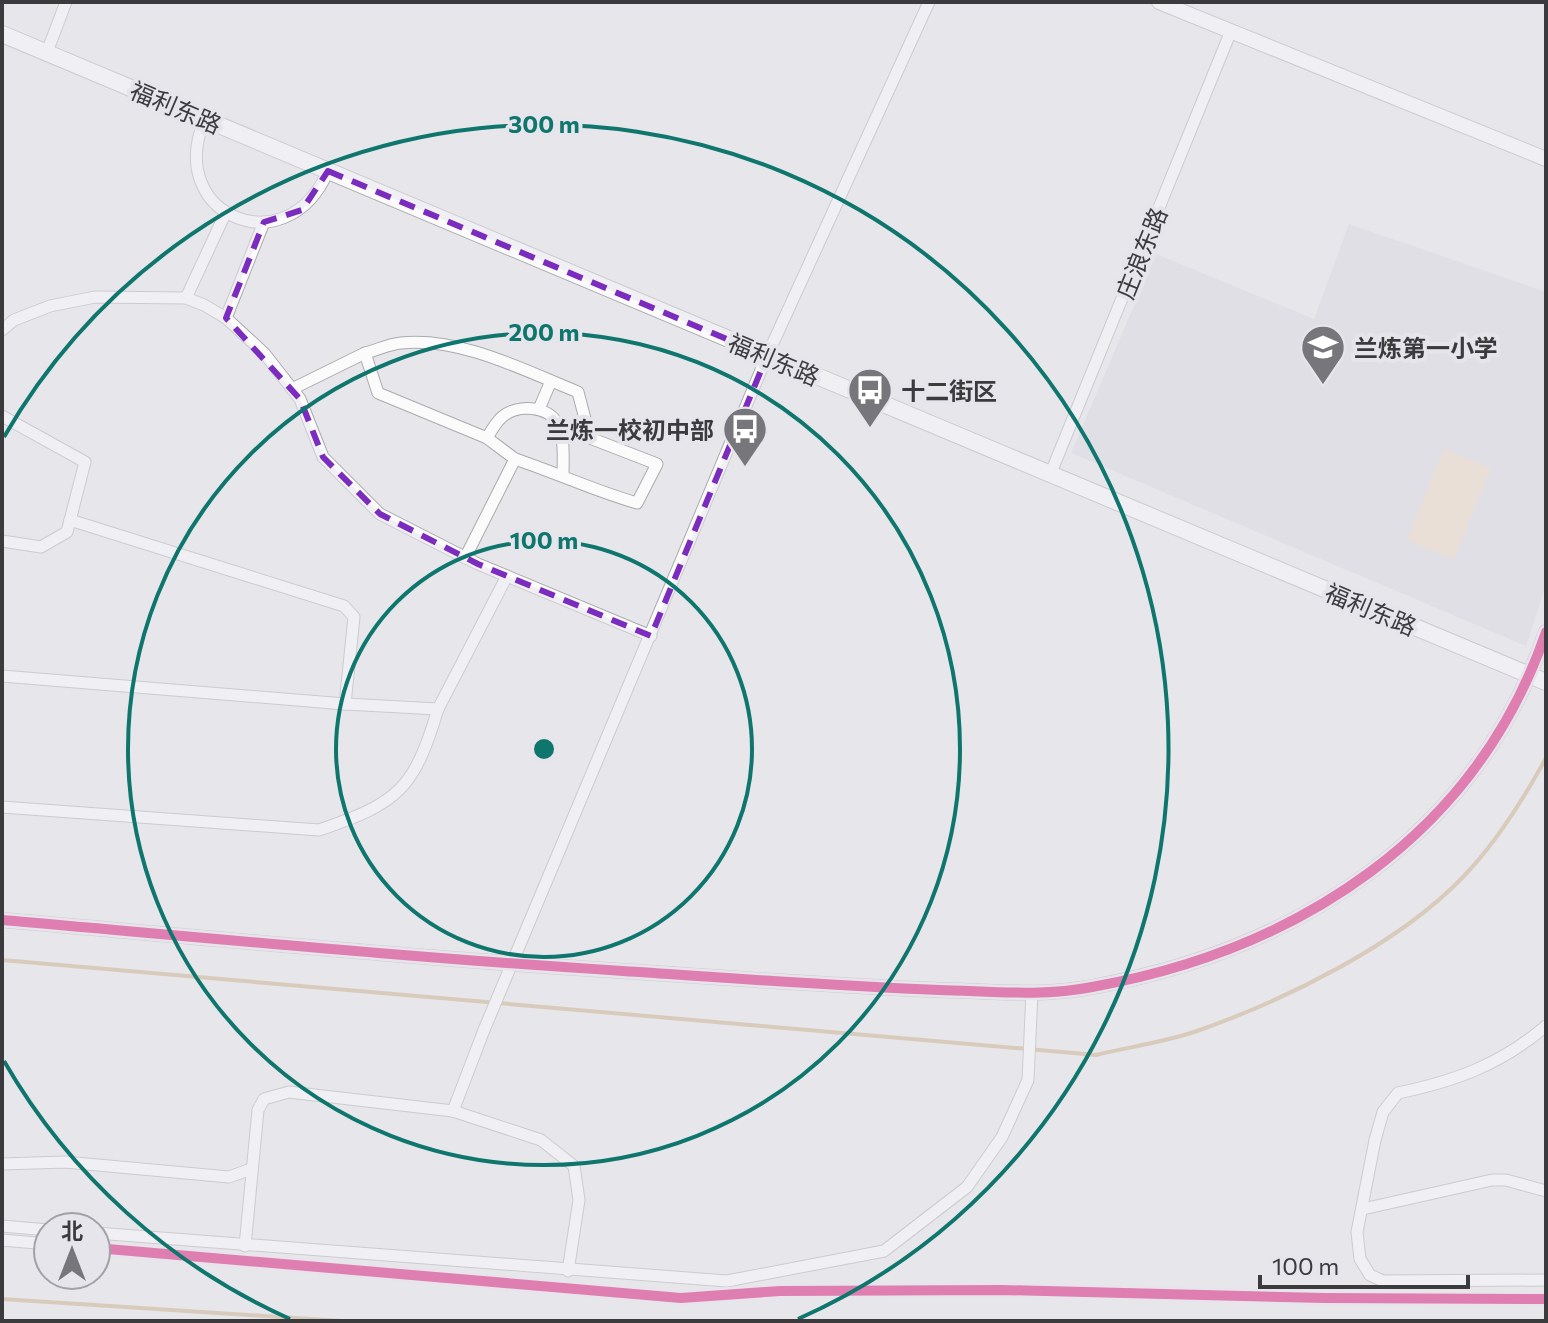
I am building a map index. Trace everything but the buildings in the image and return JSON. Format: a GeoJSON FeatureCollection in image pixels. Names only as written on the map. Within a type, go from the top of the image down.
{"type":"FeatureCollection","features":[{"type":"Feature","properties":{"kind":"main road","name":"福利东路"},"geometry":{"type":"LineString","coordinates":[[2,34],[1540,680]]}},
{"type":"Feature","properties":{"kind":"street"},"geometry":{"type":"LineString","coordinates":[[47,52],[66,2]]}},
{"type":"Feature","properties":{"kind":"street"},"geometry":{"type":"LineString","coordinates":[[453,1111],[484,1030],[767,356],[929,2]]}},
{"type":"Feature","properties":{"kind":"street"},"geometry":{"type":"LineString","coordinates":[[1159,2],[1546,159]]}},
{"type":"Feature","properties":{"kind":"street","name":"庄浪东路"},"geometry":{"type":"LineString","coordinates":[[1050,475],[1231,31]]}},
{"type":"Feature","properties":{"kind":"street"},"geometry":{"type":"LineString","coordinates":[[205,119],[195,141],[194,164],[201,187],[215,205],[235,218],[264,222],[281,220],[302,210],[319,193],[328,171]]}},
{"type":"Feature","properties":{"kind":"street"},"geometry":{"type":"LineString","coordinates":[[186,298],[226,212]]}},
{"type":"Feature","properties":{"kind":"street"},"geometry":{"type":"LineString","coordinates":[[226,318],[264,222]]}},
{"type":"Feature","properties":{"kind":"street"},"geometry":{"type":"LineString","coordinates":[[2,330],[14,320],[50,306],[95,297],[186,298],[226,318],[264,353],[300,399],[323,457],[380,514],[465,558],[651,636]]}},
{"type":"Feature","properties":{"kind":"street"},"geometry":{"type":"LineString","coordinates":[[292,389],[365,353],[398,342],[444,343],[578,392],[590,438],[657,464],[637,503],[590,490],[563,476],[515,459],[487,438],[378,393],[365,353]]}},
{"type":"Feature","properties":{"kind":"street"},"geometry":{"type":"LineString","coordinates":[[539,409],[551,381]]}},
{"type":"Feature","properties":{"kind":"street"},"geometry":{"type":"LineString","coordinates":[[487,438],[503,415],[522,409],[539,409],[557,421],[563,444],[563,476]]}},
{"type":"Feature","properties":{"kind":"street"},"geometry":{"type":"LineString","coordinates":[[2,416],[85,462],[67,532],[41,547],[2,541]]}},
{"type":"Feature","properties":{"kind":"street"},"geometry":{"type":"LineString","coordinates":[[465,558],[515,459]]}},
{"type":"Feature","properties":{"kind":"street"},"geometry":{"type":"LineString","coordinates":[[70,520],[344,606],[354,617],[345,704]]}},
{"type":"Feature","properties":{"kind":"street"},"geometry":{"type":"LineString","coordinates":[[2,807],[319,830],[362,816],[402,790],[423,758],[438,709],[507,576]]}},
{"type":"Feature","properties":{"kind":"street"},"geometry":{"type":"LineString","coordinates":[[2,920],[513,964],[856,987],[1032,992],[1091,988],[1226,953],[1344,894],[1415,837],[1477,765],[1540,680],[1546,632]]}},
{"type":"Feature","properties":{"kind":"street"},"geometry":{"type":"LineString","coordinates":[[2,676],[438,709]]}},
{"type":"Feature","properties":{"kind":"street"},"geometry":{"type":"LineString","coordinates":[[112,1234],[727,1281],[884,1251],[967,1187],[1002,1137],[1028,1080],[1032,992]]}},
{"type":"Feature","properties":{"kind":"street"},"geometry":{"type":"LineString","coordinates":[[1546,1026],[1479,1071],[1453,1081],[1398,1093],[1383,1112],[1357,1232],[1360,1259],[1370,1275],[1383,1281],[1546,1280]]}},
{"type":"Feature","properties":{"kind":"street"},"geometry":{"type":"LineString","coordinates":[[245,1246],[258,1110],[264,1099],[289,1092],[453,1111],[541,1140],[574,1166],[579,1200],[568,1271]]}},
{"type":"Feature","properties":{"kind":"street"},"geometry":{"type":"LineString","coordinates":[[2,1164],[65,1162],[229,1177],[251,1169]]}},
{"type":"Feature","properties":{"kind":"street"},"geometry":{"type":"LineString","coordinates":[[1363,1209],[1492,1180],[1506,1180],[1546,1191]]}},
{"type":"Feature","properties":{"kind":"street"},"geometry":{"type":"LineString","coordinates":[[2,1226],[32,1229]]}},
{"type":"Feature","properties":{"kind":"street"},"geometry":{"type":"LineString","coordinates":[[2,1240],[32,1243]]}},
{"type":"Feature","properties":{"kind":"street"},"geometry":{"type":"LineString","coordinates":[[112,1249],[681,1298],[780,1291],[1002,1290],[1324,1298],[1546,1299]]}},
{"type":"Feature","properties":{"kind":"highlighted area"},"geometry":{"type":"Polygon","coordinates":[[[328,171],[767,356],[651,636],[478,564],[380,514],[323,457],[300,399],[226,318],[264,222],[302,210],[328,171]]]}},
{"type":"Feature","properties":{"kind":"shaded area","name":"兰炼第一小学"},"geometry":{"type":"Polygon","coordinates":[[[1349,224],[1546,292],[1546,585],[1526,646],[1071,453],[1156,254],[1314,319],[1349,224]]]}},
{"type":"Feature","properties":{"kind":"shaded area"},"geometry":{"type":"Polygon","coordinates":[[[1444,449],[1491,468],[1454,559],[1407,540],[1444,449]]]}},
{"type":"Feature","properties":{"kind":"waterway"},"geometry":{"type":"LineString","coordinates":[[2,960],[1096,1055],[1172,1038],[1231,1018],[1303,987],[1373,947],[1437,902],[1475,864],[1509,820],[1546,758]]}},
{"type":"Feature","properties":{"kind":"waterway"},"geometry":{"type":"LineString","coordinates":[[2,1299],[341,1321]]}},
{"type":"Feature","properties":{"kind":"cycle path"},"geometry":{"type":"LineString","coordinates":[[2,920],[468,960],[821,984],[1016,993],[1092,987],[1168,969],[1240,945],[1308,912],[1370,872],[1426,824],[1474,768],[1515,704],[1546,632]]}},
{"type":"Feature","properties":{"kind":"cycle path"},"geometry":{"type":"LineString","coordinates":[[112,1249],[681,1298],[780,1291],[1002,1290],[1324,1298],[1546,1299]]}},
{"type":"Feature","properties":{"kind":"place","name":"兰炼第一小学"},"geometry":{"type":"Point","coordinates":[1323,386]}},
{"type":"Feature","properties":{"kind":"place","name":"十二街区"},"geometry":{"type":"Point","coordinates":[870,429]}},
{"type":"Feature","properties":{"kind":"place","name":"兰炼一校初中部"},"geometry":{"type":"Point","coordinates":[745,468]}}]}
